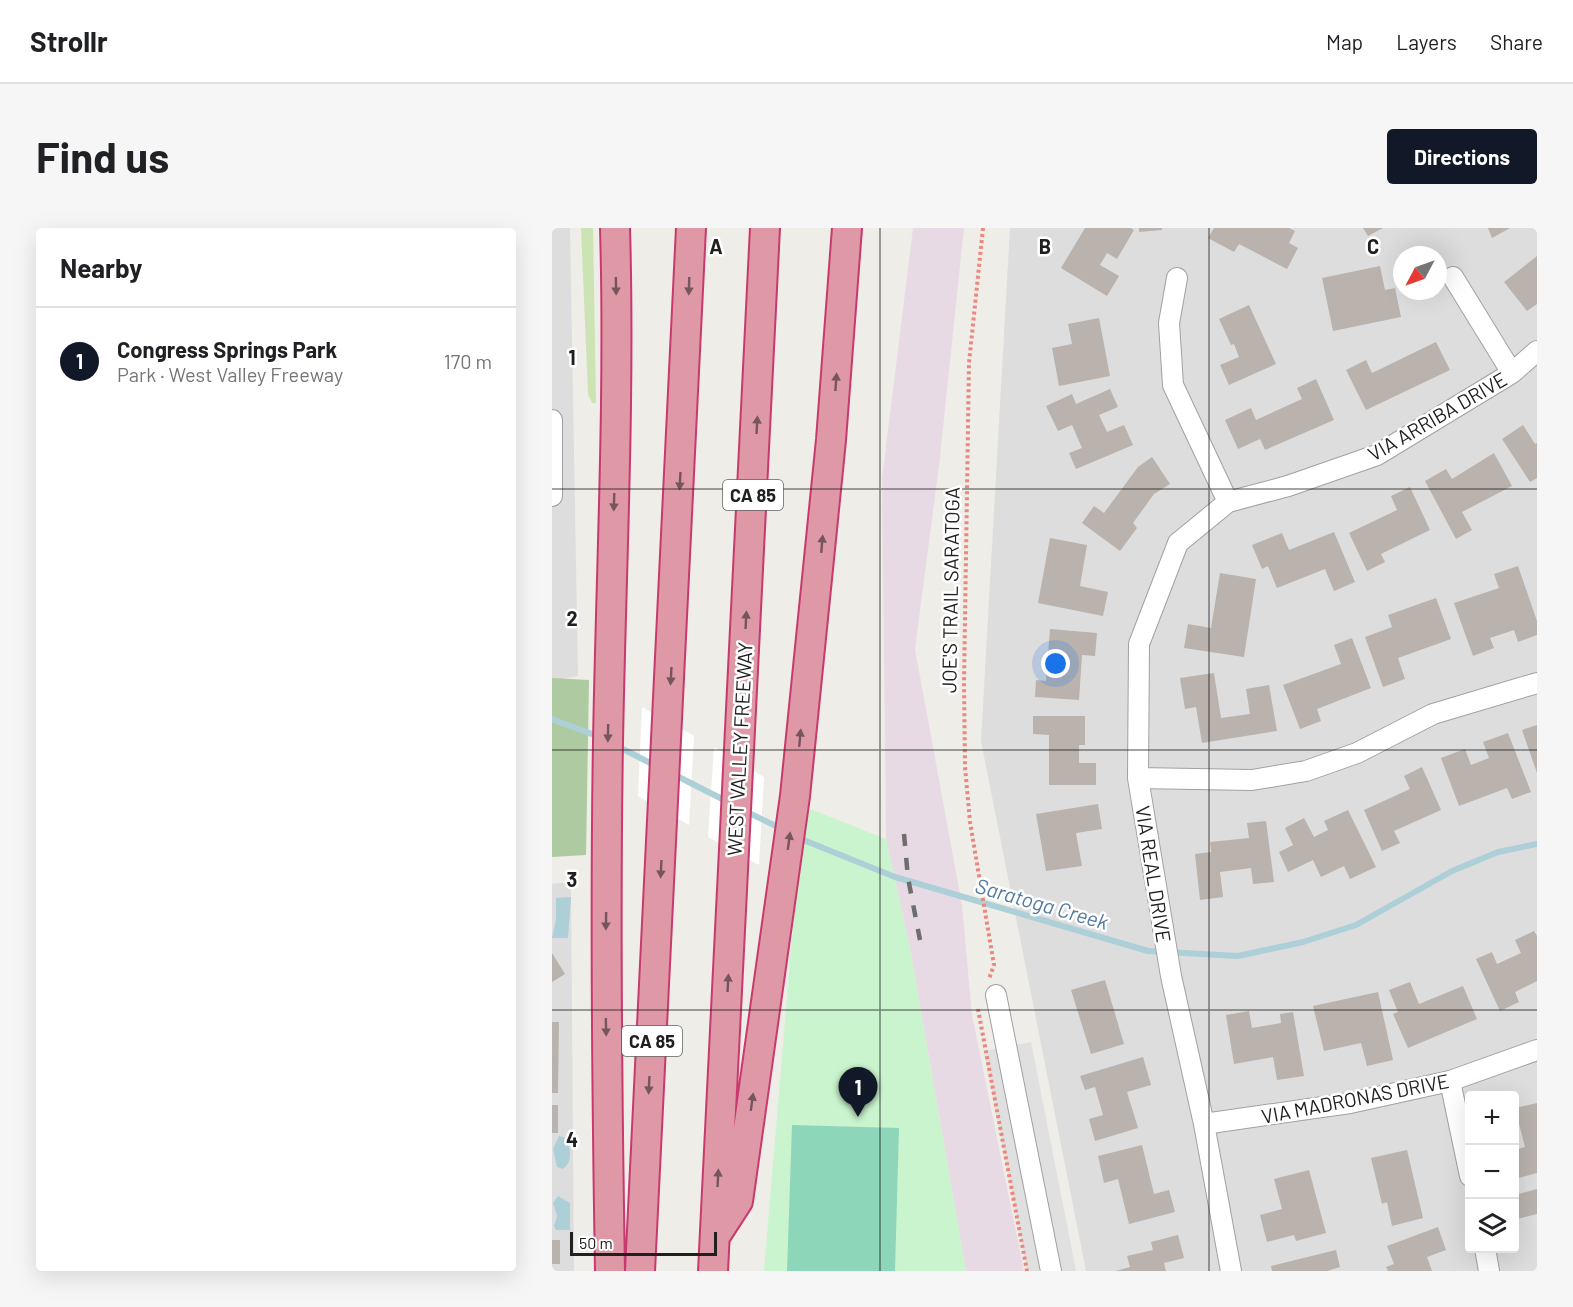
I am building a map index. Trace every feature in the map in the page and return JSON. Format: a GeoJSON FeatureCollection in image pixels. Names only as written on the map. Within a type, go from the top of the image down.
{"type":"FeatureCollection","features":[{"type":"Feature","properties":{"kind":"highway"},"geometry":{"type":"LineString","coordinates":[[610,1271],[606,969],[609,687],[618,375],[615,228]]}},
{"type":"Feature","properties":{"kind":"highway","name":"CA 85"},"geometry":{"type":"LineString","coordinates":[[640,1271],[691,228]]}},
{"type":"Feature","properties":{"kind":"highway","name":"WEST VALLEY FREEWAY"},"geometry":{"type":"LineString","coordinates":[[713,1271],[765,228]]}},
{"type":"Feature","properties":{"kind":"highway"},"geometry":{"type":"LineString","coordinates":[[715,1237],[738,1201],[795,796],[829,464],[848,228]]}},
{"type":"Feature","properties":{"kind":"street"},"geometry":{"type":"LineString","coordinates":[[1453,277],[1512,374]]}},
{"type":"Feature","properties":{"kind":"street"},"geometry":{"type":"LineString","coordinates":[[1177,278],[1169,323],[1173,385],[1228,502]]}},
{"type":"Feature","properties":{"kind":"street","name":"VIA ARRIBA DRIVE"},"geometry":{"type":"LineString","coordinates":[[1228,502],[1288,486],[1377,455],[1512,374],[1537,351]]}},
{"type":"Feature","properties":{"kind":"street"},"geometry":{"type":"LineString","coordinates":[[552,420],[552,496]]}},
{"type":"Feature","properties":{"kind":"street","name":"VIA REAL DRIVE"},"geometry":{"type":"LineString","coordinates":[[1228,502],[1178,543],[1139,644],[1138,778],[1171,976],[1204,1124],[1231,1271]]}},
{"type":"Feature","properties":{"kind":"street"},"geometry":{"type":"LineString","coordinates":[[1138,778],[1252,780],[1306,771],[1357,753],[1433,714],[1537,683]]}},
{"type":"Feature","properties":{"kind":"street"},"geometry":{"type":"LineString","coordinates":[[996,995],[1051,1271]]}},
{"type":"Feature","properties":{"kind":"street","name":"VIA MADRONAS DRIVE"},"geometry":{"type":"LineString","coordinates":[[1204,1124],[1350,1103],[1449,1081],[1537,1050]]}},
{"type":"Feature","properties":{"kind":"street"},"geometry":{"type":"LineString","coordinates":[[1449,1081],[1465,1153]]}},
{"type":"Feature","properties":{"kind":"street"},"geometry":{"type":"LineString","coordinates":[[1486,1253],[1489,1271]]}},
{"type":"Feature","properties":{"kind":"path","name":"JOE'S TRAIL SARATOGA"},"geometry":{"type":"LineString","coordinates":[[983,228],[969,363],[965,565],[965,767],[976,858],[991,951]]}},
{"type":"Feature","properties":{"kind":"shaded area"},"geometry":{"type":"Polygon","coordinates":[[[552,228],[570,228],[578,676],[552,681],[552,228]]]}},
{"type":"Feature","properties":{"kind":"shaded area"},"geometry":{"type":"Polygon","coordinates":[[[913,228],[964,228],[939,466],[915,649],[962,905],[972,1015],[1024,1271],[966,1271],[910,948],[886,839],[882,479],[913,228]]]}},
{"type":"Feature","properties":{"kind":"shaded area"},"geometry":{"type":"Polygon","coordinates":[[[1010,228],[1537,228],[1537,1271],[1086,1271],[981,741],[1010,228]]]}},
{"type":"Feature","properties":{"kind":"shaded area"},"geometry":{"type":"Polygon","coordinates":[[[571,882],[574,1271],[552,1271],[552,884],[571,882]]]}},
{"type":"Feature","properties":{"kind":"shaded area"},"geometry":{"type":"Polygon","coordinates":[[[1031,1042],[1076,1271],[1027,1271],[984,1051],[1031,1042]]]}},
{"type":"Feature","properties":{"kind":"green space"},"geometry":{"type":"Polygon","coordinates":[[[581,228],[593,228],[596,403],[592,403],[588,394],[581,228]]]}},
{"type":"Feature","properties":{"kind":"green space"},"geometry":{"type":"Polygon","coordinates":[[[552,678],[589,680],[586,855],[552,857],[552,678]]]}},
{"type":"Feature","properties":{"kind":"green space"},"geometry":{"type":"Polygon","coordinates":[[[803,806],[886,839],[910,948],[966,1271],[764,1271],[803,806]]]}},
{"type":"Feature","properties":{"kind":"green space"},"geometry":{"type":"Polygon","coordinates":[[[792,1125],[899,1128],[895,1271],[787,1271],[792,1125]]]}},
{"type":"Feature","properties":{"kind":"water"},"geometry":{"type":"Polygon","coordinates":[[[571,897],[568,938],[552,938],[556,919],[556,898],[571,897]]]}},
{"type":"Feature","properties":{"kind":"water"},"geometry":{"type":"Polygon","coordinates":[[[559,1136],[568,1138],[570,1150],[569,1162],[563,1169],[557,1167],[553,1149],[559,1136]]]}},
{"type":"Feature","properties":{"kind":"water"},"geometry":{"type":"Polygon","coordinates":[[[558,1196],[570,1203],[570,1230],[556,1230],[554,1226],[557,1216],[553,1203],[558,1196]]]}},
{"type":"Feature","properties":{"kind":"pier"},"geometry":{"type":"Polygon","coordinates":[[[642,707],[694,736],[689,825],[638,796],[642,707]]]}},
{"type":"Feature","properties":{"kind":"pier"},"geometry":{"type":"Polygon","coordinates":[[[714,747],[764,777],[759,865],[708,837],[714,747]]]}},
{"type":"Feature","properties":{"kind":"building"},"geometry":{"type":"Polygon","coordinates":[[[1085,228],[1131,228],[1134,230],[1117,259],[1107,253],[1100,265],[1119,276],[1107,296],[1061,268],[1085,228]]]}},
{"type":"Feature","properties":{"kind":"building"},"geometry":{"type":"Polygon","coordinates":[[[1139,228],[1162,228],[1162,230],[1139,232],[1139,228]]]}},
{"type":"Feature","properties":{"kind":"building"},"geometry":{"type":"Polygon","coordinates":[[[1214,228],[1289,228],[1295,231],[1289,243],[1298,248],[1287,269],[1239,244],[1234,252],[1208,238],[1214,228]]]}},
{"type":"Feature","properties":{"kind":"building"},"geometry":{"type":"Polygon","coordinates":[[[1363,228],[1383,228],[1368,236],[1363,228]]]}},
{"type":"Feature","properties":{"kind":"building"},"geometry":{"type":"Polygon","coordinates":[[[1488,228],[1510,228],[1492,238],[1488,228]]]}},
{"type":"Feature","properties":{"kind":"building"},"geometry":{"type":"Polygon","coordinates":[[[1537,256],[1537,304],[1527,311],[1504,282],[1537,256]]]}},
{"type":"Feature","properties":{"kind":"building"},"geometry":{"type":"Polygon","coordinates":[[[1380,266],[1385,290],[1393,288],[1393,300],[1397,300],[1401,317],[1333,331],[1322,278],[1380,266]]]}},
{"type":"Feature","properties":{"kind":"building"},"geometry":{"type":"Polygon","coordinates":[[[1249,305],[1276,364],[1229,385],[1220,365],[1239,357],[1219,319],[1249,305]]]}},
{"type":"Feature","properties":{"kind":"building"},"geometry":{"type":"Polygon","coordinates":[[[1099,318],[1110,376],[1059,386],[1052,348],[1072,344],[1068,324],[1099,318]]]}},
{"type":"Feature","properties":{"kind":"building"},"geometry":{"type":"Polygon","coordinates":[[[1436,342],[1450,370],[1366,410],[1346,370],[1366,360],[1372,373],[1436,342]]]}},
{"type":"Feature","properties":{"kind":"building"},"geometry":{"type":"Polygon","coordinates":[[[1316,379],[1334,420],[1265,450],[1260,439],[1238,449],[1225,420],[1251,408],[1256,420],[1302,399],[1297,388],[1316,379]]]}},
{"type":"Feature","properties":{"kind":"building"},"geometry":{"type":"Polygon","coordinates":[[[1110,389],[1118,407],[1099,415],[1107,432],[1124,425],[1133,445],[1076,469],[1069,453],[1082,448],[1072,425],[1058,431],[1046,406],[1072,394],[1076,404],[1110,389]]]}},
{"type":"Feature","properties":{"kind":"building"},"geometry":{"type":"Polygon","coordinates":[[[1523,425],[1535,444],[1537,443],[1537,478],[1530,482],[1502,439],[1523,425]]]}},
{"type":"Feature","properties":{"kind":"building"},"geometry":{"type":"Polygon","coordinates":[[[1494,453],[1512,486],[1462,512],[1472,530],[1456,539],[1425,481],[1446,469],[1452,479],[1494,453]]]}},
{"type":"Feature","properties":{"kind":"building"},"geometry":{"type":"Polygon","coordinates":[[[1152,457],[1170,484],[1154,494],[1133,523],[1137,528],[1120,551],[1082,523],[1094,506],[1104,513],[1138,467],[1152,457]]]}},
{"type":"Feature","properties":{"kind":"building"},"geometry":{"type":"Polygon","coordinates":[[[1410,487],[1430,530],[1381,554],[1385,562],[1367,571],[1349,533],[1397,510],[1391,496],[1410,487]]]}},
{"type":"Feature","properties":{"kind":"building"},"geometry":{"type":"Polygon","coordinates":[[[1334,532],[1355,582],[1334,591],[1325,569],[1277,588],[1268,566],[1262,569],[1252,545],[1282,533],[1289,550],[1334,532]]]}},
{"type":"Feature","properties":{"kind":"building"},"geometry":{"type":"Polygon","coordinates":[[[1050,538],[1087,545],[1080,586],[1108,592],[1103,616],[1038,603],[1050,538]]]}},
{"type":"Feature","properties":{"kind":"building"},"geometry":{"type":"Polygon","coordinates":[[[1518,566],[1537,621],[1537,635],[1518,642],[1514,630],[1490,638],[1494,648],[1473,656],[1454,603],[1499,588],[1494,574],[1518,566]]]}},
{"type":"Feature","properties":{"kind":"building"},"geometry":{"type":"Polygon","coordinates":[[[1220,573],[1256,579],[1244,657],[1184,648],[1188,624],[1211,628],[1220,573]]]}},
{"type":"Feature","properties":{"kind":"building"},"geometry":{"type":"Polygon","coordinates":[[[1436,598],[1451,639],[1398,658],[1405,679],[1383,687],[1365,637],[1392,627],[1388,615],[1436,598]]]}},
{"type":"Feature","properties":{"kind":"building"},"geometry":{"type":"Polygon","coordinates":[[[1050,629],[1097,633],[1095,656],[1082,655],[1079,700],[1035,697],[1036,680],[1046,681],[1050,629]]]}},
{"type":"Feature","properties":{"kind":"building"},"geometry":{"type":"Polygon","coordinates":[[[1352,638],[1371,688],[1317,709],[1321,721],[1300,729],[1283,685],[1341,664],[1334,645],[1352,638]]]}},
{"type":"Feature","properties":{"kind":"building"},"geometry":{"type":"Polygon","coordinates":[[[1214,673],[1221,718],[1250,714],[1246,689],[1269,685],[1277,731],[1202,743],[1196,707],[1185,709],[1180,678],[1214,673]]]}},
{"type":"Feature","properties":{"kind":"building"},"geometry":{"type":"Polygon","coordinates":[[[1033,716],[1085,716],[1085,745],[1079,745],[1079,763],[1096,763],[1096,785],[1049,785],[1049,735],[1033,734],[1033,716]]]}},
{"type":"Feature","properties":{"kind":"building"},"geometry":{"type":"Polygon","coordinates":[[[1537,725],[1537,773],[1522,730],[1537,725]]]}},
{"type":"Feature","properties":{"kind":"building"},"geometry":{"type":"Polygon","coordinates":[[[1508,733],[1531,792],[1512,799],[1507,788],[1459,806],[1441,758],[1465,749],[1471,765],[1489,758],[1483,742],[1508,733]]]}},
{"type":"Feature","properties":{"kind":"building"},"geometry":{"type":"Polygon","coordinates":[[[1422,767],[1441,810],[1394,831],[1400,843],[1382,851],[1364,810],[1410,789],[1404,776],[1422,767]]]}},
{"type":"Feature","properties":{"kind":"building"},"geometry":{"type":"Polygon","coordinates":[[[1098,804],[1102,829],[1076,833],[1082,866],[1046,871],[1036,814],[1098,804]]]}},
{"type":"Feature","properties":{"kind":"building"},"geometry":{"type":"Polygon","coordinates":[[[1348,810],[1376,867],[1350,879],[1344,866],[1321,877],[1313,860],[1288,872],[1279,852],[1293,845],[1285,828],[1304,818],[1314,837],[1328,830],[1324,821],[1348,810]]]}},
{"type":"Feature","properties":{"kind":"building"},"geometry":{"type":"Polygon","coordinates":[[[1266,821],[1274,882],[1253,884],[1251,868],[1220,872],[1223,897],[1200,900],[1195,854],[1211,852],[1210,842],[1249,838],[1247,823],[1266,821]]]}},
{"type":"Feature","properties":{"kind":"building"},"geometry":{"type":"Polygon","coordinates":[[[1534,931],[1537,936],[1537,981],[1515,992],[1519,1002],[1500,1011],[1476,959],[1492,952],[1497,964],[1521,953],[1515,940],[1534,931]]]}},
{"type":"Feature","properties":{"kind":"building"},"geometry":{"type":"Polygon","coordinates":[[[552,953],[565,974],[552,982],[552,953]]]}},
{"type":"Feature","properties":{"kind":"building"},"geometry":{"type":"Polygon","coordinates":[[[1105,980],[1124,1044],[1091,1054],[1071,990],[1105,980]]]}},
{"type":"Feature","properties":{"kind":"building"},"geometry":{"type":"Polygon","coordinates":[[[1410,982],[1419,1004],[1463,986],[1477,1019],[1408,1048],[1393,1014],[1398,1012],[1389,990],[1410,982]]]}},
{"type":"Feature","properties":{"kind":"building"},"geometry":{"type":"Polygon","coordinates":[[[1378,992],[1393,1060],[1367,1066],[1361,1043],[1324,1051],[1313,1006],[1378,992]]]}},
{"type":"Feature","properties":{"kind":"building"},"geometry":{"type":"Polygon","coordinates":[[[1249,1011],[1252,1028],[1281,1023],[1280,1014],[1293,1012],[1304,1076],[1277,1080],[1273,1057],[1234,1064],[1226,1015],[1249,1011]]]}},
{"type":"Feature","properties":{"kind":"building"},"geometry":{"type":"Polygon","coordinates":[[[552,1022],[559,1022],[558,1093],[552,1093],[552,1022]]]}},
{"type":"Feature","properties":{"kind":"building"},"geometry":{"type":"Polygon","coordinates":[[[1143,1057],[1151,1085],[1127,1092],[1138,1128],[1095,1141],[1089,1119],[1103,1115],[1095,1087],[1085,1090],[1080,1076],[1143,1057]]]}},
{"type":"Feature","properties":{"kind":"building"},"geometry":{"type":"Polygon","coordinates":[[[1537,1103],[1537,1173],[1519,1178],[1519,1149],[1525,1147],[1519,1124],[1519,1107],[1537,1103]]]}},
{"type":"Feature","properties":{"kind":"building"},"geometry":{"type":"Polygon","coordinates":[[[552,1105],[558,1105],[558,1133],[552,1133],[552,1105]]]}},
{"type":"Feature","properties":{"kind":"building"},"geometry":{"type":"Polygon","coordinates":[[[1142,1145],[1154,1194],[1169,1190],[1175,1212],[1129,1224],[1118,1179],[1104,1183],[1098,1156],[1142,1145]]]}},
{"type":"Feature","properties":{"kind":"building"},"geometry":{"type":"Polygon","coordinates":[[[1407,1150],[1423,1218],[1392,1226],[1387,1202],[1382,1204],[1371,1158],[1407,1150]]]}},
{"type":"Feature","properties":{"kind":"building"},"geometry":{"type":"Polygon","coordinates":[[[1309,1170],[1326,1233],[1296,1241],[1294,1235],[1267,1242],[1260,1215],[1282,1209],[1274,1179],[1309,1170]]]}},
{"type":"Feature","properties":{"kind":"building"},"geometry":{"type":"Polygon","coordinates":[[[1537,1189],[1537,1214],[1519,1218],[1519,1194],[1537,1189]]]}},
{"type":"Feature","properties":{"kind":"building"},"geometry":{"type":"Polygon","coordinates":[[[1438,1227],[1446,1250],[1427,1257],[1432,1271],[1388,1271],[1386,1267],[1394,1264],[1387,1246],[1438,1227]]]}},
{"type":"Feature","properties":{"kind":"building"},"geometry":{"type":"Polygon","coordinates":[[[1178,1235],[1184,1258],[1164,1263],[1166,1271],[1116,1271],[1130,1267],[1127,1256],[1153,1250],[1151,1242],[1178,1235]]]}},
{"type":"Feature","properties":{"kind":"building"},"geometry":{"type":"Polygon","coordinates":[[[552,1240],[560,1240],[560,1264],[552,1264],[552,1240]]]}},
{"type":"Feature","properties":{"kind":"building"},"geometry":{"type":"Polygon","coordinates":[[[1336,1250],[1340,1267],[1327,1271],[1272,1271],[1271,1266],[1336,1250]]]}},
{"type":"Feature","properties":{"kind":"waterway","name":"Saratoga Creek"},"geometry":{"type":"LineString","coordinates":[[552,719],[600,737]]}},
{"type":"Feature","properties":{"kind":"waterway","name":"Saratoga Creek"},"geometry":{"type":"LineString","coordinates":[[617,746],[656,766]]}},
{"type":"Feature","properties":{"kind":"waterway","name":"Saratoga Creek"},"geometry":{"type":"LineString","coordinates":[[673,774],[728,802]]}},
{"type":"Feature","properties":{"kind":"waterway","name":"Saratoga Creek"},"geometry":{"type":"LineString","coordinates":[[743,810],[782,829]]}},
{"type":"Feature","properties":{"kind":"waterway","name":"Saratoga Creek"},"geometry":{"type":"LineString","coordinates":[[796,837],[895,877],[1148,951],[1238,956],[1303,942],[1356,925],[1452,871],[1498,852],[1537,844]]}},
{"type":"Feature","properties":{"kind":"railway"},"geometry":{"type":"LineString","coordinates":[[904,834],[908,878],[920,940]]}},
{"type":"Feature","properties":{"kind":"place","name":"Congress Springs Park"},"geometry":{"type":"Point","coordinates":[858,1117]}}]}
